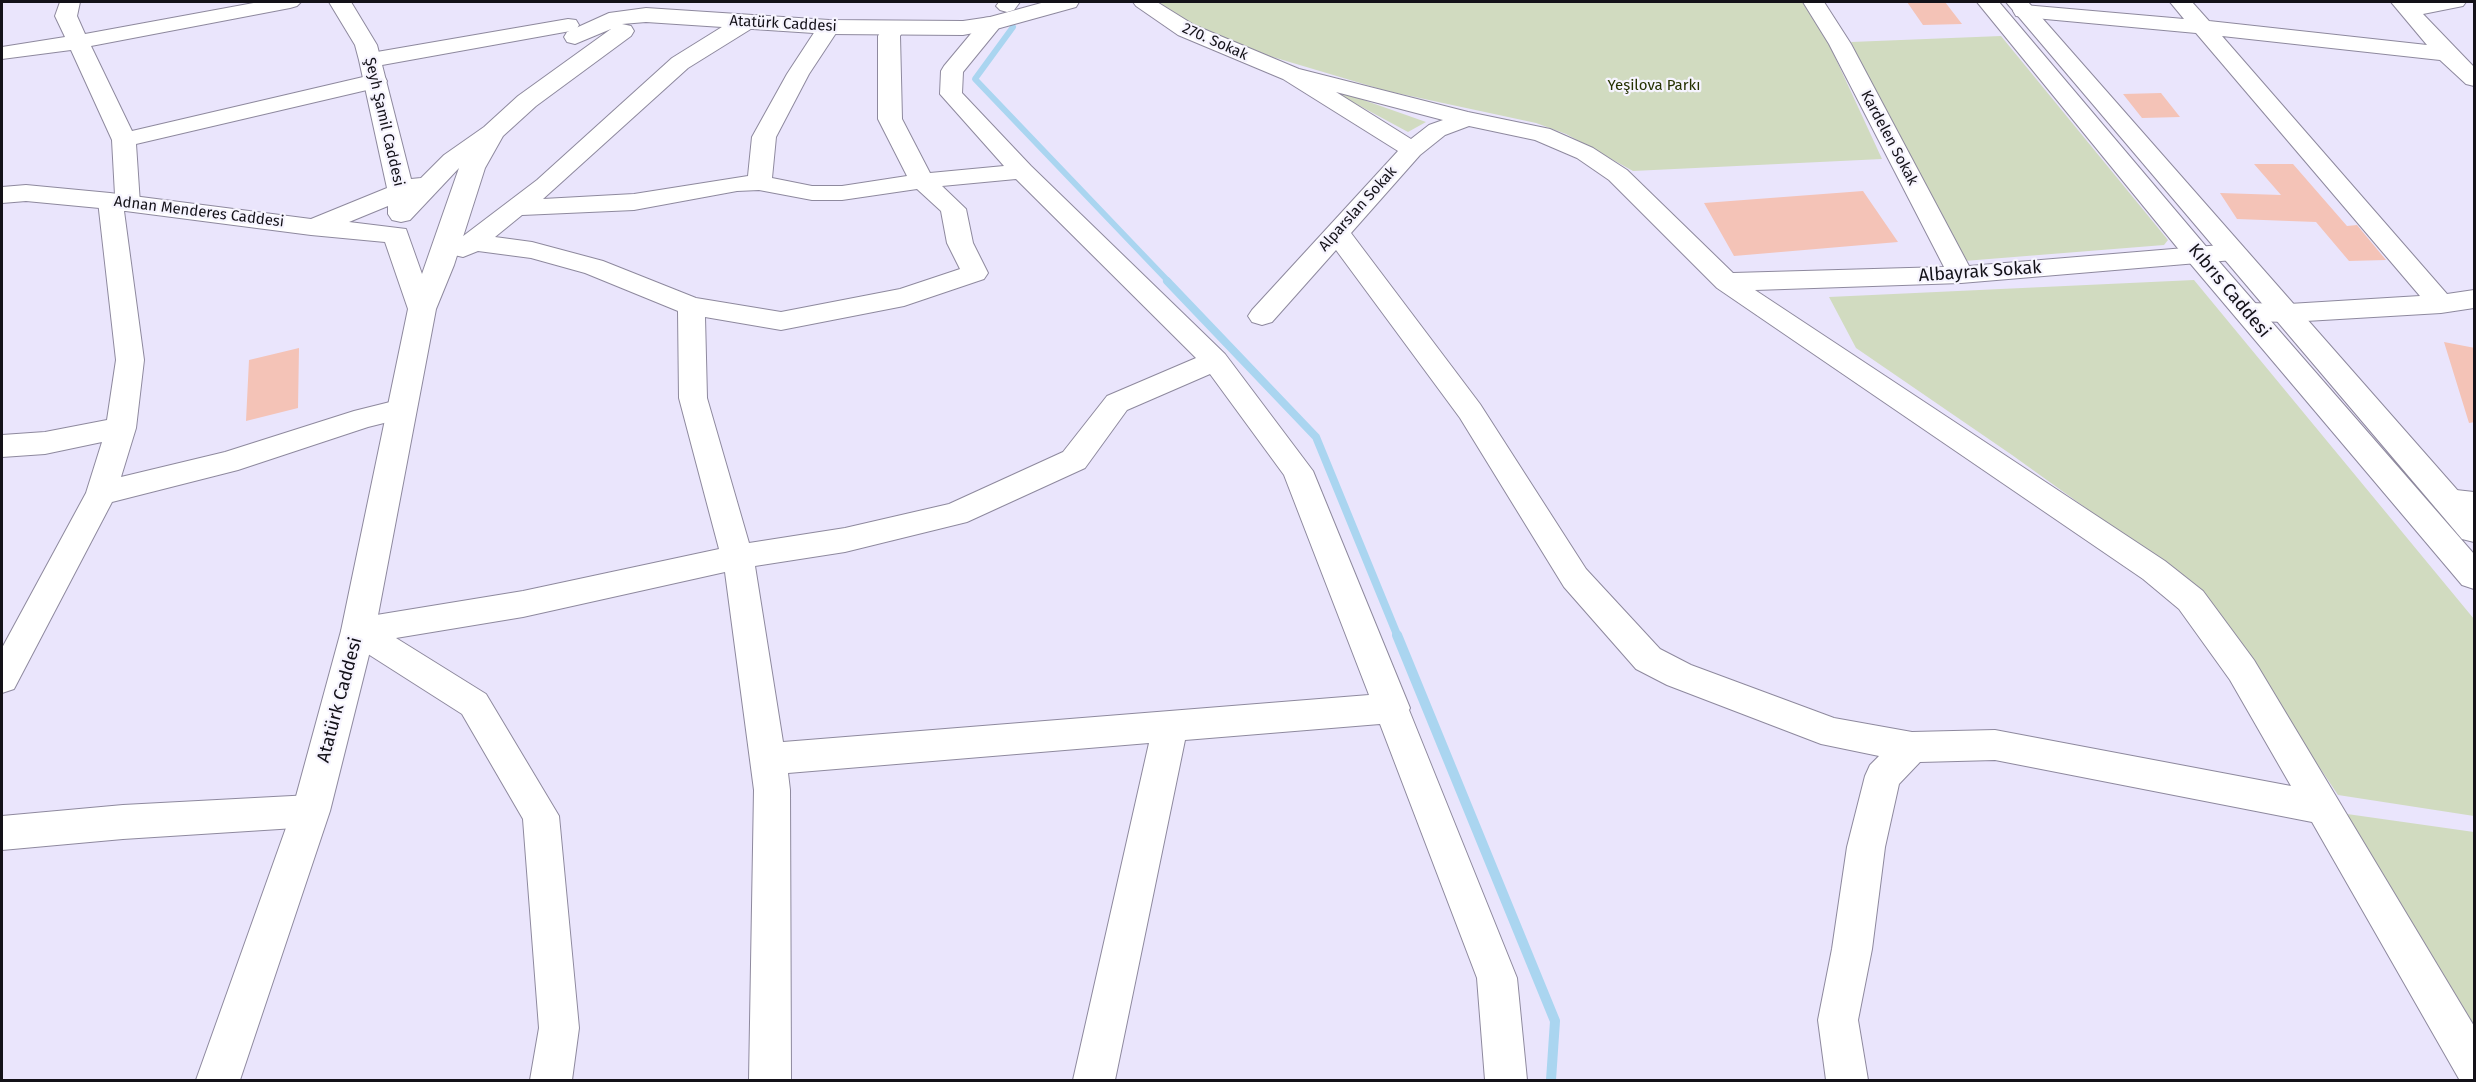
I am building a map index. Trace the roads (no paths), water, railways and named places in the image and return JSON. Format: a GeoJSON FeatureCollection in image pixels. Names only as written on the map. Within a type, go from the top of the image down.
{"type":"FeatureCollection","features":[{"type":"Feature","properties":{"kind":"street"},"geometry":{"type":"LineString","coordinates":[[2,679],[101,493],[121,428],[130,360],[119,202],[124,140],[66,16],[70,2]]}},
{"type":"Feature","properties":{"kind":"street"},"geometry":{"type":"LineString","coordinates":[[2,54],[80,42],[290,2]]}},
{"type":"Feature","properties":{"kind":"street","name":"Şeyh Şamil Caddesi"},"geometry":{"type":"LineString","coordinates":[[340,2],[366,45],[374,70],[399,214],[402,257],[422,309]]}},
{"type":"Feature","properties":{"kind":"street"},"geometry":{"type":"LineString","coordinates":[[565,2],[570,35]]}},
{"type":"Feature","properties":{"kind":"street","name":"Atatürk Caddesi"},"geometry":{"type":"LineString","coordinates":[[218,1080],[311,811],[358,631],[422,309],[440,265],[472,168],[493,132],[527,101],[614,37],[635,27],[672,18],[751,12],[829,27],[963,28],[1009,7],[1068,2]]}},
{"type":"Feature","properties":{"kind":"street","name":"270. Sokak"},"geometry":{"type":"LineString","coordinates":[[1143,2],[1186,30],[1292,74]]}},
{"type":"Feature","properties":{"kind":"street","name":"Kardelen Sokak"},"geometry":{"type":"LineString","coordinates":[[1815,2],[1840,44],[1961,275]]}},
{"type":"Feature","properties":{"kind":"street","name":"Kıbrıs Caddesi"},"geometry":{"type":"LineString","coordinates":[[1988,2],[2199,256],[2475,576]]}},
{"type":"Feature","properties":{"kind":"street"},"geometry":{"type":"LineString","coordinates":[[2181,2],[2441,304]]}},
{"type":"Feature","properties":{"kind":"street"},"geometry":{"type":"LineString","coordinates":[[2405,6],[2456,2]]}},
{"type":"Feature","properties":{"kind":"street"},"geometry":{"type":"LineString","coordinates":[[2021,6],[2447,54]]}},
{"type":"Feature","properties":{"kind":"street"},"geometry":{"type":"LineString","coordinates":[[2021,6],[2233,252],[2461,502],[2475,530]]}},
{"type":"Feature","properties":{"kind":"street"},"geometry":{"type":"LineString","coordinates":[[2405,6],[2447,54],[2475,79]]}},
{"type":"Feature","properties":{"kind":"street"},"geometry":{"type":"LineString","coordinates":[[1009,7],[952,71],[951,94],[1022,171],[1215,361],[1298,471],[1393,708],[1497,978],[1506,1080]]}},
{"type":"Feature","properties":{"kind":"street"},"geometry":{"type":"LineString","coordinates":[[474,242],[532,250],[594,267],[691,306],[782,321],[904,297],[975,273],[960,243],[953,208],[922,181],[890,119],[889,36],[884,28],[847,8]]}},
{"type":"Feature","properties":{"kind":"street"},"geometry":{"type":"LineString","coordinates":[[440,265],[518,208],[616,123],[680,63],[751,12]]}},
{"type":"Feature","properties":{"kind":"street","name":"Atatürk Caddesi"},"geometry":{"type":"LineString","coordinates":[[527,101],[570,35],[617,18],[646,15],[672,18]]}},
{"type":"Feature","properties":{"kind":"street"},"geometry":{"type":"LineString","coordinates":[[759,183],[764,137],[798,74],[829,27]]}},
{"type":"Feature","properties":{"kind":"street"},"geometry":{"type":"LineString","coordinates":[[124,140],[374,70],[586,33],[602,34],[606,40],[602,46]]}},
{"type":"Feature","properties":{"kind":"street"},"geometry":{"type":"LineString","coordinates":[[1292,74],[1467,119],[1542,134],[1564,142],[1602,163],[1618,175],[1726,282],[1782,322],[2154,570],[2191,600],[2242,670],[2475,1064]]}},
{"type":"Feature","properties":{"kind":"street"},"geometry":{"type":"LineString","coordinates":[[1292,74],[1412,150]]}},
{"type":"Feature","properties":{"kind":"street","name":"Alparslan Sokak"},"geometry":{"type":"LineString","coordinates":[[1262,316],[1412,150],[1437,130],[1467,119]]}},
{"type":"Feature","properties":{"kind":"street"},"geometry":{"type":"LineString","coordinates":[[399,214],[453,160],[493,132]]}},
{"type":"Feature","properties":{"kind":"street"},"geometry":{"type":"LineString","coordinates":[[518,208],[634,202],[737,184],[759,183],[813,193],[842,193],[922,181],[1022,171]]}},
{"type":"Feature","properties":{"kind":"street"},"geometry":{"type":"LineString","coordinates":[[2,181],[14,194]]}},
{"type":"Feature","properties":{"kind":"street","name":"Adnan Menderes Caddesi"},"geometry":{"type":"LineString","coordinates":[[14,194],[119,202],[311,227],[399,214]]}},
{"type":"Feature","properties":{"kind":"street"},"geometry":{"type":"LineString","coordinates":[[311,227],[399,214],[418,205],[437,201],[453,205],[458,214]]}},
{"type":"Feature","properties":{"kind":"street"},"geometry":{"type":"LineString","coordinates":[[1337,232],[1470,411],[1575,578],[1648,659],[1679,675],[1833,733],[1912,747],[1995,745],[2323,807]]}},
{"type":"Feature","properties":{"kind":"street","name":"Albayrak Sokak"},"geometry":{"type":"LineString","coordinates":[[1726,282],[1961,275],[2233,252]]}},
{"type":"Feature","properties":{"kind":"street"},"geometry":{"type":"LineString","coordinates":[[2247,312],[2289,313],[2441,304],[2475,299]]}},
{"type":"Feature","properties":{"kind":"street"},"geometry":{"type":"LineString","coordinates":[[691,306],[693,398],[743,580],[772,790],[770,1080]]}},
{"type":"Feature","properties":{"kind":"street"},"geometry":{"type":"LineString","coordinates":[[358,631],[523,604],[737,557],[845,540],[956,514],[1074,460],[1117,403],[1215,361]]}},
{"type":"Feature","properties":{"kind":"street"},"geometry":{"type":"LineString","coordinates":[[101,493],[227,462],[364,418],[402,409]]}},
{"type":"Feature","properties":{"kind":"street"},"geometry":{"type":"LineString","coordinates":[[2,446],[45,443],[121,428]]}},
{"type":"Feature","properties":{"kind":"street"},"geometry":{"type":"LineString","coordinates":[[358,631],[474,704],[541,816],[559,1028],[550,1080]]}},
{"type":"Feature","properties":{"kind":"street"},"geometry":{"type":"LineString","coordinates":[[768,759],[1393,708]]}},
{"type":"Feature","properties":{"kind":"street"},"geometry":{"type":"LineString","coordinates":[[1094,1080],[1170,726]]}},
{"type":"Feature","properties":{"kind":"street"},"geometry":{"type":"LineString","coordinates":[[1847,1080],[1838,1020],[1852,949],[1866,847],[1883,776],[1912,747]]}},
{"type":"Feature","properties":{"kind":"street"},"geometry":{"type":"LineString","coordinates":[[2,833],[123,822],[311,811]]}},
{"type":"Feature","properties":{"kind":"waterway"},"geometry":{"type":"LineString","coordinates":[[1013,27],[975,79],[1169,282]]}},
{"type":"Feature","properties":{"kind":"waterway"},"geometry":{"type":"LineString","coordinates":[[1167,281],[1316,437],[1398,637]]}},
{"type":"Feature","properties":{"kind":"waterway"},"geometry":{"type":"LineString","coordinates":[[1397,635],[1555,1021],[1551,1080]]}},
{"type":"Feature","properties":{"kind":"park label","name":"Yeşilova Parkı"},"geometry":{"type":"Point","coordinates":[1654,86]}}]}
